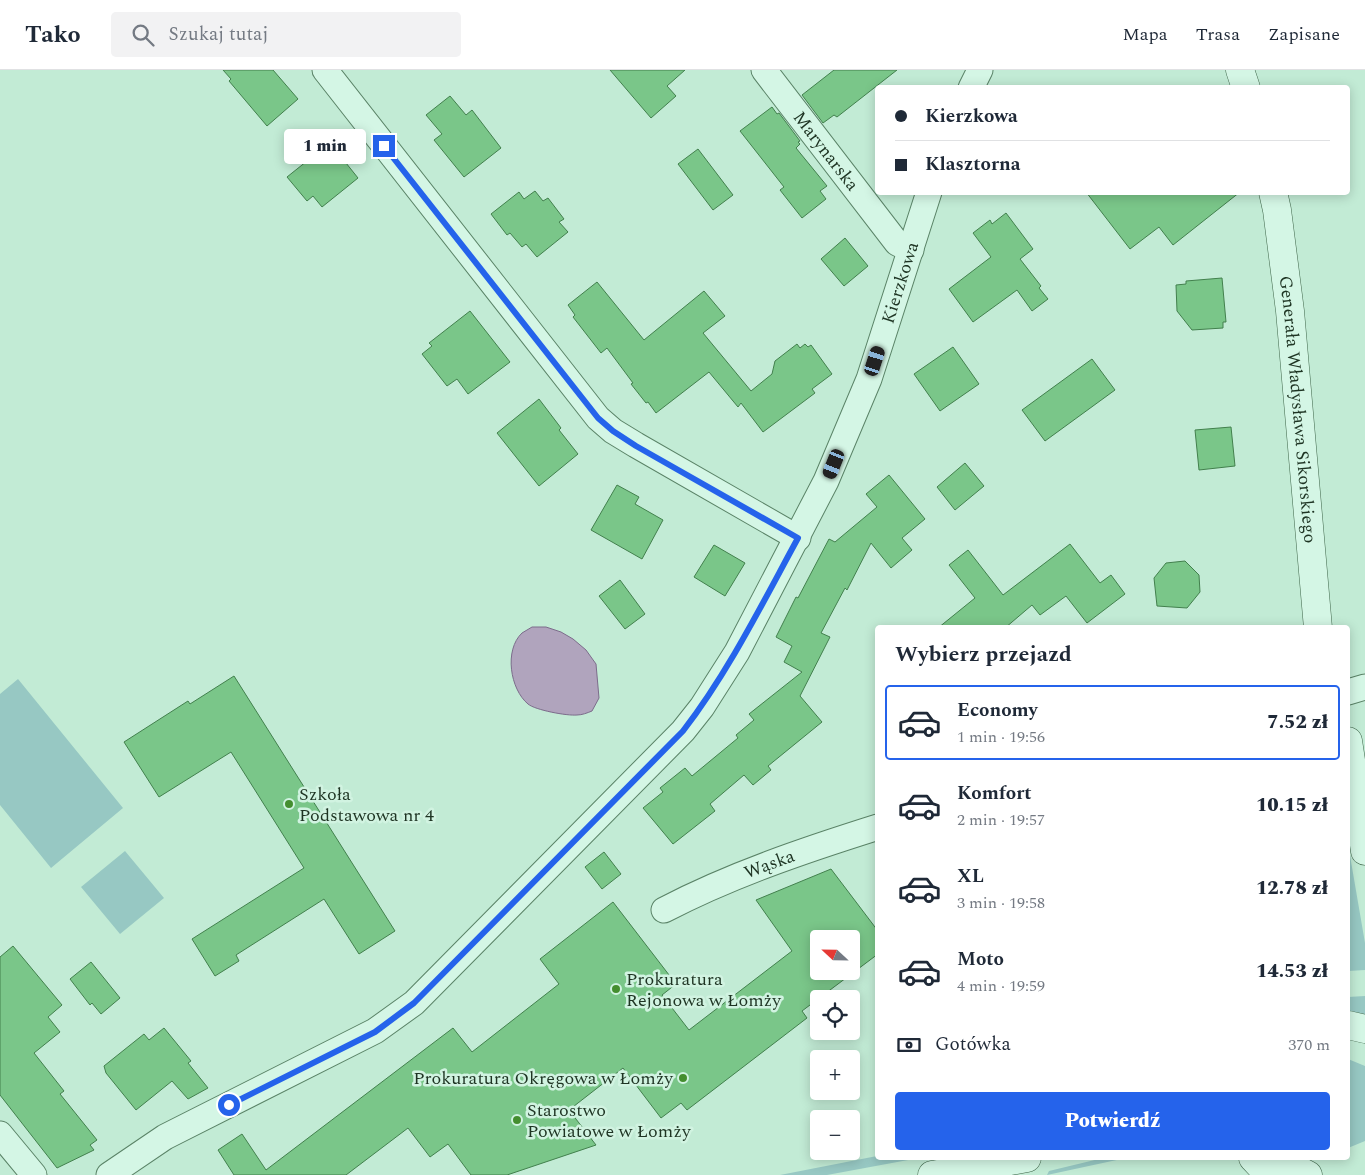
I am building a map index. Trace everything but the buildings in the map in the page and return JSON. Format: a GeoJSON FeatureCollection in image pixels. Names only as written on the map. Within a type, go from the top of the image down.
{"type":"FeatureCollection","features":[{"type":"Feature","properties":{"kind":"street"},"geometry":{"type":"LineString","coordinates":[[325,70],[598,418],[613,431],[636,446],[798,538]]}},
{"type":"Feature","properties":{"kind":"street","name":"Marynarska"},"geometry":{"type":"LineString","coordinates":[[764,70],[897,243],[911,250]]}},
{"type":"Feature","properties":{"kind":"street"},"geometry":{"type":"LineString","coordinates":[[972,85],[980,70]]}},
{"type":"Feature","properties":{"kind":"street"},"geometry":{"type":"LineString","coordinates":[[1240,70],[1245,85]]}},
{"type":"Feature","properties":{"kind":"street","name":"Kierzkowa"},"geometry":{"type":"LineString","coordinates":[[109,1175],[165,1137],[375,1032],[414,1003],[683,731],[702,707],[737,652],[826,481],[869,379],[928,195]]}},
{"type":"Feature","properties":{"kind":"street","name":"Generała Władysława Sikorskiego"},"geometry":{"type":"LineString","coordinates":[[1274,195],[1290,311],[1318,625]]}},
{"type":"Feature","properties":{"kind":"street"},"geometry":{"type":"LineString","coordinates":[[1350,691],[1365,687]]}},
{"type":"Feature","properties":{"kind":"street"},"geometry":{"type":"LineString","coordinates":[[1350,754],[1365,851]]}},
{"type":"Feature","properties":{"kind":"street","name":"Wąska"},"geometry":{"type":"LineString","coordinates":[[664,910],[692,895],[811,849],[875,828]]}},
{"type":"Feature","properties":{"kind":"street"},"geometry":{"type":"LineString","coordinates":[[1350,1025],[1365,1029]]}},
{"type":"Feature","properties":{"kind":"street"},"geometry":{"type":"LineString","coordinates":[[0,1134],[34,1175]]}},
{"type":"Feature","properties":{"kind":"street"},"geometry":{"type":"LineString","coordinates":[[932,1175],[1016,1160]]}},
{"type":"Feature","properties":{"kind":"street"},"geometry":{"type":"LineString","coordinates":[[1259,1160],[1289,1170]]}},
{"type":"Feature","properties":{"kind":"shaded area"},"geometry":{"type":"Polygon","coordinates":[[[532,627],[546,627],[561,632],[586,650],[596,664],[599,698],[592,711],[577,715],[551,712],[528,704],[522,697],[513,679],[511,659],[516,640],[522,633],[532,627]]]}},
{"type":"Feature","properties":{"kind":"shaded area"},"geometry":{"type":"Polygon","coordinates":[[[18,679],[123,808],[51,868],[0,805],[0,694],[18,679]]]}},
{"type":"Feature","properties":{"kind":"shaded area"},"geometry":{"type":"Polygon","coordinates":[[[125,851],[164,898],[120,934],[81,887],[125,851]]]}},
{"type":"Feature","properties":{"kind":"shaded area"},"geometry":{"type":"Polygon","coordinates":[[[1350,856],[1365,943],[1365,970],[1350,971],[1350,856]]]}},
{"type":"Feature","properties":{"kind":"shaded area"},"geometry":{"type":"Polygon","coordinates":[[[1365,996],[1365,1023],[1350,1020],[1350,997],[1365,996]]]}},
{"type":"Feature","properties":{"kind":"shaded area"},"geometry":{"type":"Polygon","coordinates":[[[1350,1060],[1365,1066],[1365,1141],[1350,1147],[1350,1060]]]}},
{"type":"Feature","properties":{"kind":"shaded area"},"geometry":{"type":"Polygon","coordinates":[[[875,1156],[875,1160],[908,1160],[827,1175],[780,1175],[875,1156]]]}},
{"type":"Feature","properties":{"kind":"shaded area"},"geometry":{"type":"Polygon","coordinates":[[[1095,1160],[1117,1160],[1047,1175],[1049,1171],[1095,1160]]]}},
{"type":"Feature","properties":{"kind":"place","name":"Szkoła Podstawowa nr 4"},"geometry":{"type":"Point","coordinates":[289,804]}},
{"type":"Feature","properties":{"kind":"place","name":"Prokuratura Rejonowa w Łomży"},"geometry":{"type":"Point","coordinates":[616,989]}},
{"type":"Feature","properties":{"kind":"place","name":"Prokuratura Okręgowa w Łomży"},"geometry":{"type":"Point","coordinates":[683,1078]}},
{"type":"Feature","properties":{"kind":"place","name":"Starostwo Powiatowe w Łomży"},"geometry":{"type":"Point","coordinates":[517,1120]}},
{"type":"Feature","properties":{"kind":"route"},"geometry":{"type":"LineString","coordinates":[[229,1105],[375,1032],[414,1003],[683,731],[702,707],[737,652],[798,538],[636,446],[613,431],[598,418],[384,146]]}}]}
